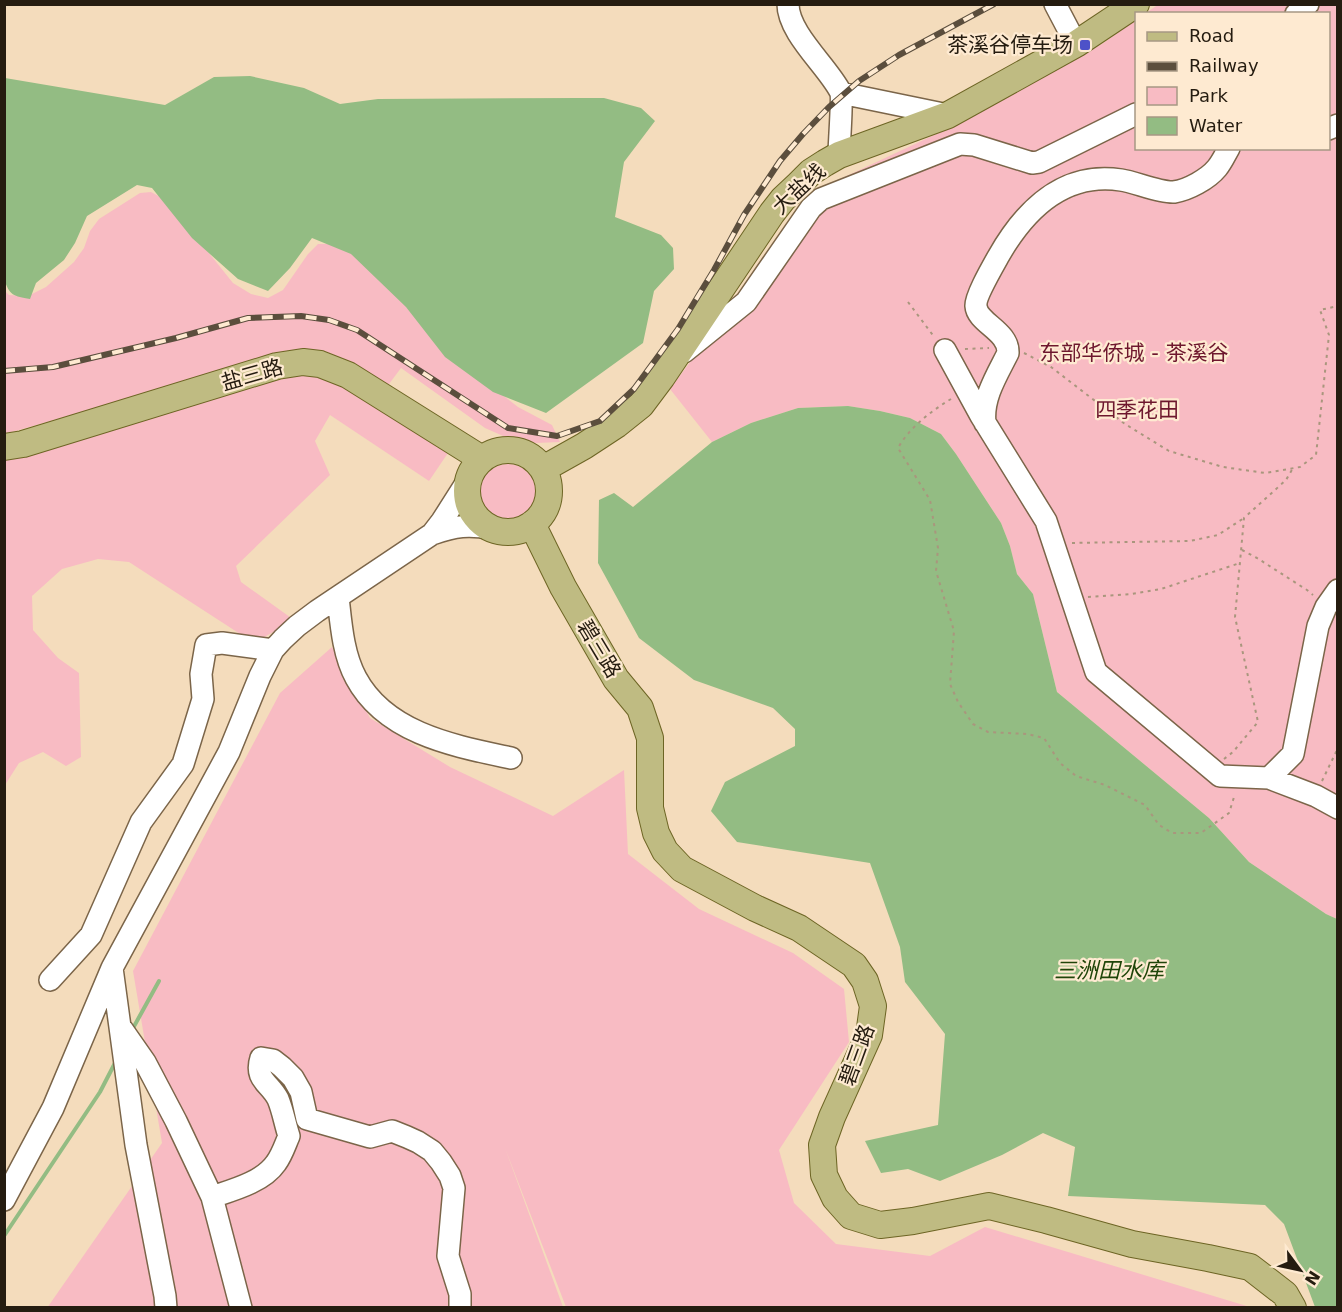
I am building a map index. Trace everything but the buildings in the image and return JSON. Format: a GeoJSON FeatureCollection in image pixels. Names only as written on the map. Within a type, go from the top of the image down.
{"type":"FeatureCollection","features":[{"type":"Feature","properties":{"kind":"main road","name":"大盐线"},"geometry":{"type":"LineString","coordinates":[[543,469],[584,446],[629,415],[651,392],[772,213],[811,172],[838,155],[948,115],[1076,44],[1136,4]]}},
{"type":"Feature","properties":{"kind":"main road","name":"盐三路"},"geometry":{"type":"LineString","coordinates":[[4,447],[23,444],[277,366],[303,362],[320,364],[348,375],[476,468]]}},
{"type":"Feature","properties":{"kind":"main road"},"geometry":{"type":"LineString","coordinates":[[510,450],[520,452],[529,455],[543,469],[549,489],[548,499],[545,509],[531,525],[513,532],[502,532],[492,529],[476,517],[468,498],[467,487],[476,468],[491,454],[510,450]]}},
{"type":"Feature","properties":{"kind":"main road","name":"碧三路"},"geometry":{"type":"LineString","coordinates":[[531,525],[562,587],[616,679],[640,708],[650,738],[650,808],[656,833],[665,851],[682,869],[755,908],[799,928],[854,964],[865,981],[873,1006],[869,1035],[822,1144],[824,1175],[835,1198],[851,1216],[880,1225],[989,1206],[1132,1244],[1250,1267],[1285,1294],[1293,1308]]}},
{"type":"Feature","properties":{"kind":"street"},"geometry":{"type":"LineString","coordinates":[[789,4],[788,8],[795,27],[841,93],[838,155]]}},
{"type":"Feature","properties":{"kind":"street"},"geometry":{"type":"LineString","coordinates":[[1055,4],[1076,44]]}},
{"type":"Feature","properties":{"kind":"street"},"geometry":{"type":"LineString","coordinates":[[841,93],[948,115]]}},
{"type":"Feature","properties":{"kind":"street"},"geometry":{"type":"LineString","coordinates":[[672,362],[746,302],[811,208],[821,199],[960,144],[974,145],[1032,163],[1039,162],[1135,115]]}},
{"type":"Feature","properties":{"kind":"street"},"geometry":{"type":"LineString","coordinates":[[985,423],[987,398],[1008,353],[1008,348],[1002,337],[978,313],[975,306],[976,300],[1010,237],[1031,212],[1059,190],[1089,179],[1120,180],[1173,192],[1194,185],[1216,169],[1228,150]]}},
{"type":"Feature","properties":{"kind":"street"},"geometry":{"type":"LineString","coordinates":[[945,350],[985,423],[1046,521],[1096,672],[1220,776],[1269,778],[1316,795],[1338,808]]}},
{"type":"Feature","properties":{"kind":"street"},"geometry":{"type":"LineString","coordinates":[[432,534],[476,468]]}},
{"type":"Feature","properties":{"kind":"street"},"geometry":{"type":"LineString","coordinates":[[4,1200],[53,1108],[112,968],[229,752],[273,650],[297,626],[432,534],[466,525],[492,529]]}},
{"type":"Feature","properties":{"kind":"street"},"geometry":{"type":"LineString","coordinates":[[338,597],[340,620],[349,662],[355,678],[366,694],[382,710],[403,724],[441,742],[511,758]]}},
{"type":"Feature","properties":{"kind":"street"},"geometry":{"type":"LineString","coordinates":[[1269,778],[1293,754],[1318,626],[1332,598]]}},
{"type":"Feature","properties":{"kind":"street"},"geometry":{"type":"LineString","coordinates":[[50,980],[91,935],[141,822],[183,764],[203,699],[201,674],[206,645],[222,643],[273,650]]}},
{"type":"Feature","properties":{"kind":"street"},"geometry":{"type":"LineString","coordinates":[[112,968],[136,1145],[166,1308]]}},
{"type":"Feature","properties":{"kind":"street"},"geometry":{"type":"LineString","coordinates":[[120,1026],[145,1062],[212,1197],[241,1308]]}},
{"type":"Feature","properties":{"kind":"street"},"geometry":{"type":"LineString","coordinates":[[212,1197],[258,1179],[276,1164],[289,1136],[278,1098],[261,1077],[259,1066],[261,1058],[273,1060],[293,1078],[301,1092],[307,1119],[370,1137],[392,1131],[418,1142],[432,1151],[441,1162],[454,1188],[448,1256],[460,1294],[460,1308]]}},
{"type":"Feature","properties":{"kind":"path"},"geometry":{"type":"LineString","coordinates":[[908,302],[945,350],[1016,349],[1050,367],[1125,424],[1169,451],[1223,467],[1265,473],[1300,467],[1316,454],[1329,335],[1320,310],[1338,306]]}},
{"type":"Feature","properties":{"kind":"path"},"geometry":{"type":"LineString","coordinates":[[940,405],[904,436],[898,448],[930,500],[938,548],[936,571],[954,631],[950,684],[958,702],[973,724],[988,732],[1027,734],[1044,738],[1060,763],[1076,776],[1105,785],[1145,805],[1159,825],[1172,833],[1201,833],[1229,813],[1241,777]]}},
{"type":"Feature","properties":{"kind":"path"},"geometry":{"type":"LineString","coordinates":[[1054,543],[1190,541],[1218,535],[1244,518],[1286,480],[1293,468]]}},
{"type":"Feature","properties":{"kind":"path"},"geometry":{"type":"LineString","coordinates":[[1211,768],[1233,752],[1258,722],[1235,617],[1244,518]]}},
{"type":"Feature","properties":{"kind":"path"},"geometry":{"type":"LineString","coordinates":[[1241,550],[1307,590],[1332,598]]}},
{"type":"Feature","properties":{"kind":"path"},"geometry":{"type":"LineString","coordinates":[[1072,598],[1132,594],[1161,589],[1240,563]]}},
{"type":"Feature","properties":{"kind":"path"},"geometry":{"type":"LineString","coordinates":[[1316,795],[1338,748]]}},
{"type":"Feature","properties":{"kind":"green space","name":"东部华侨城 - 茶溪谷"},"geometry":{"type":"Polygon","coordinates":[[[1159,4],[1337,5],[1337,919],[1249,862],[1209,818],[1057,692],[1033,594],[1017,574],[1001,523],[941,434],[910,418],[848,406],[798,408],[751,423],[712,442],[670,389],[819,189],[964,121],[1102,44],[1135,21],[1135,150],[1330,150],[1330,12],[1147,12],[1159,4]]]}},
{"type":"Feature","properties":{"kind":"green space"},"geometry":{"type":"Polygon","coordinates":[[[151,192],[164,199],[172,207],[233,283],[251,294],[268,298],[283,290],[308,254],[318,244],[342,245],[368,265],[460,362],[518,407],[552,425],[560,442],[536,443],[510,439],[485,428],[401,368],[386,388],[288,353],[5,434],[4,290],[9,295],[28,296],[46,287],[74,262],[99,219],[140,193],[151,192]]]}},
{"type":"Feature","properties":{"kind":"green space"},"geometry":{"type":"Polygon","coordinates":[[[299,371],[325,378],[355,393],[450,450],[429,481],[330,415],[315,441],[330,475],[236,566],[241,582],[294,620],[254,643],[129,562],[98,559],[62,569],[32,596],[33,630],[58,658],[79,673],[81,757],[66,766],[43,752],[19,763],[5,785],[5,452],[299,371]]]}},
{"type":"Feature","properties":{"kind":"green space"},"geometry":{"type":"Polygon","coordinates":[[[502,464],[514,464],[528,472],[536,486],[534,503],[528,512],[514,520],[502,520],[485,508],[480,498],[480,486],[492,469],[502,464]]]}},
{"type":"Feature","properties":{"kind":"green space"},"geometry":{"type":"Polygon","coordinates":[[[332,647],[370,718],[450,767],[553,816],[624,770],[628,854],[699,909],[793,953],[844,989],[849,1042],[779,1150],[794,1203],[836,1244],[930,1256],[985,1227],[1250,1307],[566,1307],[505,1148],[563,1307],[47,1308],[162,1143],[133,971],[280,693],[332,647]]]}},
{"type":"Feature","properties":{"kind":"water"},"geometry":{"type":"Polygon","coordinates":[[[250,76],[304,88],[340,104],[378,99],[604,98],[641,108],[655,121],[624,162],[615,217],[661,235],[673,248],[674,269],[654,291],[643,343],[546,413],[493,392],[445,357],[406,307],[351,254],[312,238],[290,268],[268,291],[238,279],[192,238],[152,188],[137,185],[87,216],[75,243],[64,260],[36,283],[30,299],[10,292],[4,278],[5,78],[165,105],[214,77],[250,76]]]}},
{"type":"Feature","properties":{"kind":"water","name":"三洲田水库"},"geometry":{"type":"Polygon","coordinates":[[[848,406],[910,418],[941,434],[1001,523],[1017,574],[1033,594],[1057,692],[1209,818],[1249,862],[1337,919],[1337,1307],[1315,1307],[1284,1224],[1265,1205],[1068,1196],[1075,1147],[1043,1133],[1002,1155],[940,1181],[908,1169],[881,1173],[865,1141],[938,1125],[945,1034],[905,982],[900,947],[870,863],[737,842],[711,811],[725,782],[795,746],[795,729],[773,708],[694,680],[639,638],[598,563],[599,500],[614,493],[633,507],[712,442],[751,423],[798,408],[848,406]]]}},
{"type":"Feature","properties":{"kind":"waterway"},"geometry":{"type":"LineString","coordinates":[[132,1030],[159,981]]}},
{"type":"Feature","properties":{"kind":"waterway"},"geometry":{"type":"LineString","coordinates":[[4,1236],[100,1092],[116,1061]]}},
{"type":"Feature","properties":{"kind":"railway"},"geometry":{"type":"LineString","coordinates":[[4,371],[53,367],[176,338],[248,318],[301,316],[329,320],[357,330],[508,428],[557,436],[600,421],[634,389],[678,329],[744,215],[780,161],[803,134],[859,81],[899,55],[994,4]]}},
{"type":"Feature","properties":{"kind":"place","name":"茶溪谷停车场"},"geometry":{"type":"Point","coordinates":[1085,45]}},
{"type":"Feature","properties":{"kind":"park label","name":"四季花田"},"geometry":{"type":"Point","coordinates":[1137,410]}}]}
